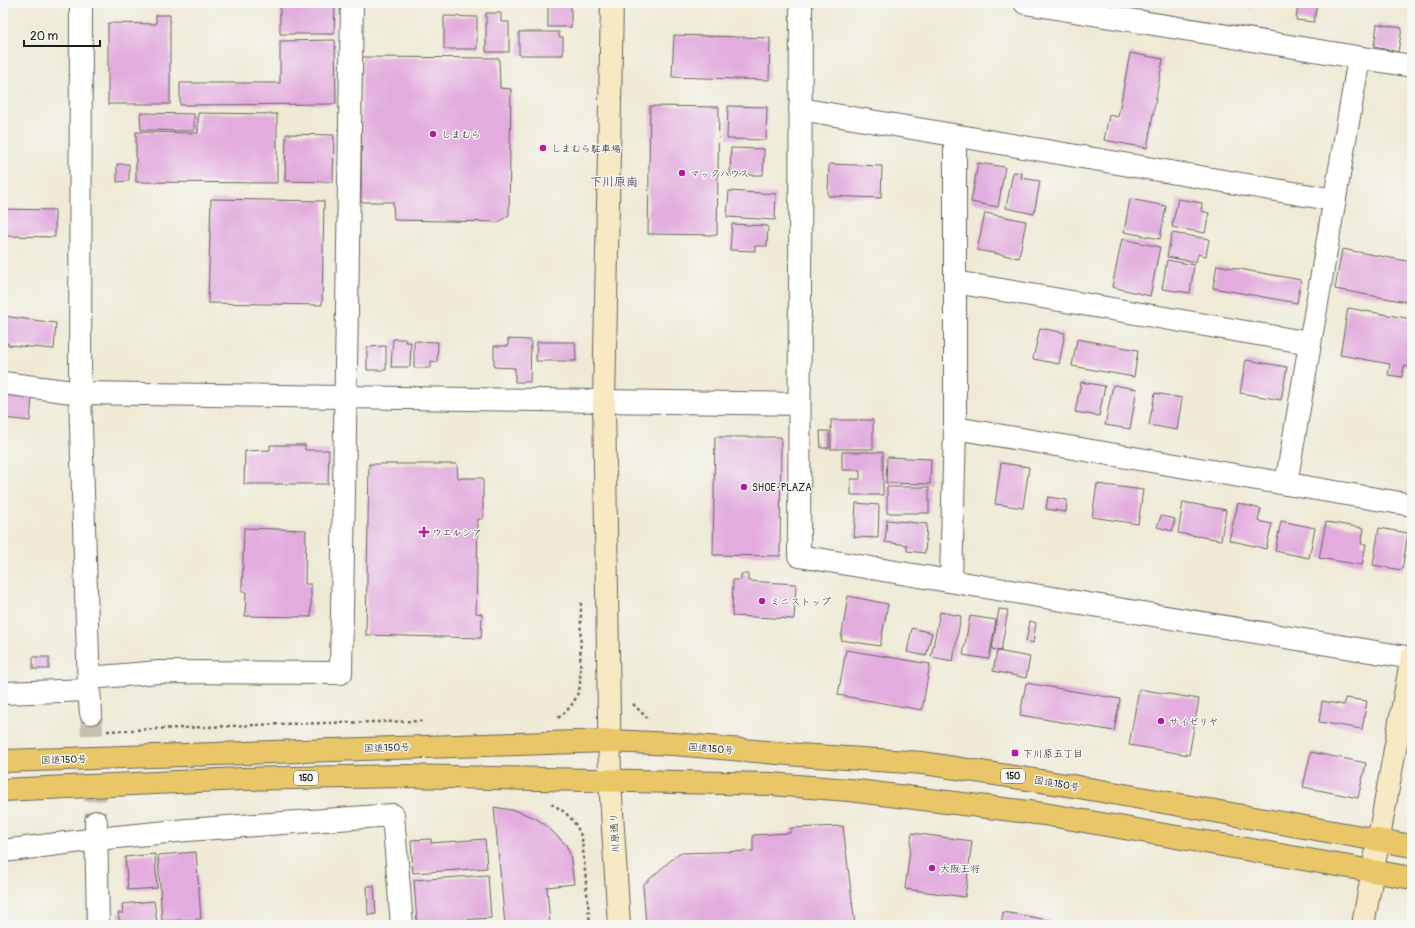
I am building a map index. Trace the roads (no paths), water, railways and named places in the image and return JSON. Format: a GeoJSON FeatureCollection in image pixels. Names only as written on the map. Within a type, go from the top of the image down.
{"type":"FeatureCollection","features":[{"type":"Feature","properties":{"kind":"highway","name":"国道150号"},"geometry":{"type":"LineString","coordinates":[[3,761],[610,741],[923,763],[1073,786],[1412,846]]}},
{"type":"Feature","properties":{"kind":"highway","name":"150"},"geometry":{"type":"LineString","coordinates":[[3,790],[242,779],[406,776],[771,784],[849,790],[1052,816],[1412,878]]}},
{"type":"Feature","properties":{"kind":"street"},"geometry":{"type":"LineString","coordinates":[[81,3],[80,393],[89,684],[96,722]]}},
{"type":"Feature","properties":{"kind":"street"},"geometry":{"type":"LineString","coordinates":[[3,692],[89,684],[159,672],[341,673],[344,397],[352,3]]}},
{"type":"Feature","properties":{"kind":"street","name":"川原通り"},"geometry":{"type":"LineString","coordinates":[[612,3],[604,402],[610,780],[620,925]]}},
{"type":"Feature","properties":{"kind":"street"},"geometry":{"type":"LineString","coordinates":[[801,3],[799,556],[1412,657],[1363,925]]}},
{"type":"Feature","properties":{"kind":"street"},"geometry":{"type":"LineString","coordinates":[[1025,3],[1080,7],[1359,58],[1412,66]]}},
{"type":"Feature","properties":{"kind":"street"},"geometry":{"type":"LineString","coordinates":[[1286,484],[1359,58]]}},
{"type":"Feature","properties":{"kind":"street"},"geometry":{"type":"LineString","coordinates":[[800,109],[1335,200]]}},
{"type":"Feature","properties":{"kind":"street"},"geometry":{"type":"LineString","coordinates":[[951,581],[955,428],[955,136]]}},
{"type":"Feature","properties":{"kind":"street"},"geometry":{"type":"LineString","coordinates":[[955,282],[1310,343]]}},
{"type":"Feature","properties":{"kind":"street"},"geometry":{"type":"LineString","coordinates":[[3,383],[80,393],[799,404]]}},
{"type":"Feature","properties":{"kind":"street"},"geometry":{"type":"LineString","coordinates":[[955,428],[1412,505]]}},
{"type":"Feature","properties":{"kind":"street"},"geometry":{"type":"LineString","coordinates":[[3,851],[97,830],[187,830],[393,815],[402,925]]}},
{"type":"Feature","properties":{"kind":"street"},"geometry":{"type":"LineString","coordinates":[[97,830],[98,925]]}},
{"type":"Feature","properties":{"kind":"tunnel"},"geometry":{"type":"LineString","coordinates":[[91,713],[96,822]]}},
{"type":"Feature","properties":{"kind":"place","name":"しまむら"},"geometry":{"type":"Point","coordinates":[433,134]}},
{"type":"Feature","properties":{"kind":"place","name":"しまむら駐車場"},"geometry":{"type":"Point","coordinates":[543,148]}},
{"type":"Feature","properties":{"kind":"place","name":"マックハウス"},"geometry":{"type":"Point","coordinates":[682,173]}},
{"type":"Feature","properties":{"kind":"place","name":"SHOE･PLAZA"},"geometry":{"type":"Point","coordinates":[744,487]}},
{"type":"Feature","properties":{"kind":"place","name":"ウエルシア"},"geometry":{"type":"Point","coordinates":[424,532]}},
{"type":"Feature","properties":{"kind":"place","name":"ミニストップ"},"geometry":{"type":"Point","coordinates":[762,601]}},
{"type":"Feature","properties":{"kind":"place","name":"サイゼリヤ"},"geometry":{"type":"Point","coordinates":[1161,721]}},
{"type":"Feature","properties":{"kind":"place","name":"下川原五丁目"},"geometry":{"type":"Point","coordinates":[1015,753]}},
{"type":"Feature","properties":{"kind":"place","name":"大阪王将"},"geometry":{"type":"Point","coordinates":[932,868]}},
{"type":"Feature","properties":{"kind":"district","name":"下川原南"},"geometry":{"type":"Point","coordinates":[614,182]}}]}
